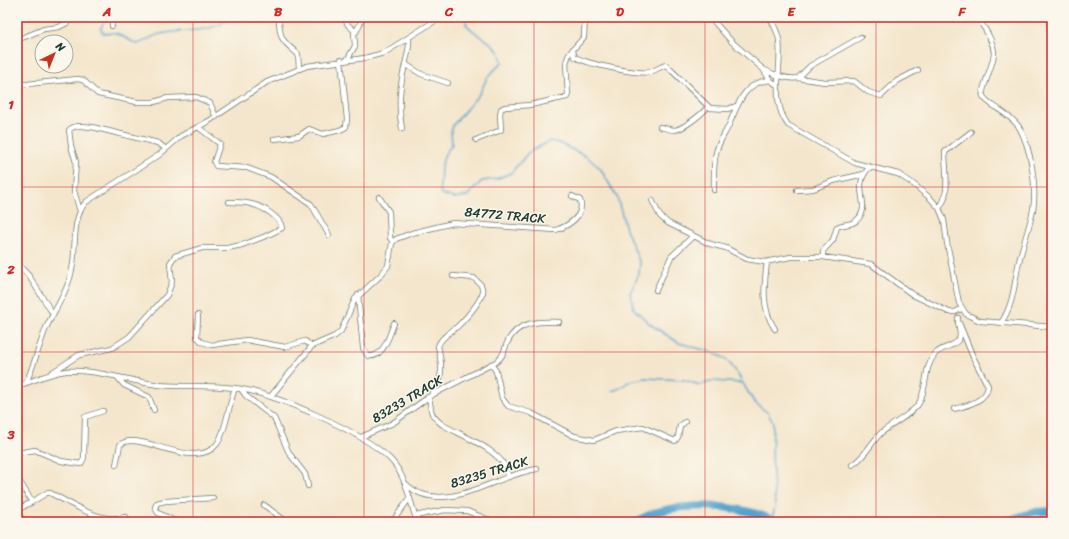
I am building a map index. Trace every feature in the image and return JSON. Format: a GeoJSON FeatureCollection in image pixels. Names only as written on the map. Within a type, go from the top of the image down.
{"type":"FeatureCollection","features":[{"type":"Feature","properties":{"kind":"main road"},"geometry":{"type":"LineString","coordinates":[[17,513],[22,522]]}},
{"type":"Feature","properties":{"kind":"street"},"geometry":{"type":"LineString","coordinates":[[17,40],[44,29],[59,27],[78,17]]}},
{"type":"Feature","properties":{"kind":"street"},"geometry":{"type":"LineString","coordinates":[[112,17],[112,26]]}},
{"type":"Feature","properties":{"kind":"street"},"geometry":{"type":"LineString","coordinates":[[279,17],[280,36],[286,44],[298,54],[299,68]]}},
{"type":"Feature","properties":{"kind":"street"},"geometry":{"type":"LineString","coordinates":[[344,17],[348,25],[356,32]]}},
{"type":"Feature","properties":{"kind":"street"},"geometry":{"type":"LineString","coordinates":[[274,139],[299,136],[309,129],[323,134],[340,130],[346,126],[347,113],[344,60],[356,46],[354,33],[356,32],[363,17]]}},
{"type":"Feature","properties":{"kind":"street"},"geometry":{"type":"LineString","coordinates":[[26,383],[53,314],[70,276],[73,265],[77,220],[80,211],[86,202],[96,194],[135,172],[181,136],[216,117],[259,87],[299,68],[379,54],[409,38],[440,17]]}},
{"type":"Feature","properties":{"kind":"street"},"geometry":{"type":"LineString","coordinates":[[476,140],[500,130],[501,109],[505,107],[530,105],[567,97],[566,63],[569,54],[584,37],[584,17]]}},
{"type":"Feature","properties":{"kind":"street"},"geometry":{"type":"LineString","coordinates":[[710,17],[738,49],[763,69],[792,79],[798,78],[825,82],[854,81],[868,92],[880,96],[897,81],[918,70]]}},
{"type":"Feature","properties":{"kind":"street"},"geometry":{"type":"LineString","coordinates":[[770,17],[779,40],[777,85],[781,114],[788,125],[836,153],[869,168],[892,172],[904,178],[922,190],[938,208],[944,220],[959,310],[958,318],[960,338],[957,342],[938,352],[932,358],[926,369],[924,391],[919,404],[881,433],[860,460],[852,465]]}},
{"type":"Feature","properties":{"kind":"street"},"geometry":{"type":"LineString","coordinates":[[978,17],[992,42],[994,53],[991,70],[982,90],[982,96],[1006,112],[1018,126],[1031,161],[1033,210],[1019,264],[1012,301],[1001,323]]}},
{"type":"Feature","properties":{"kind":"street"},"geometry":{"type":"LineString","coordinates":[[798,78],[810,66],[861,37]]}},
{"type":"Feature","properties":{"kind":"street"},"geometry":{"type":"LineString","coordinates":[[402,129],[399,102],[409,49],[409,38]]}},
{"type":"Feature","properties":{"kind":"street"},"geometry":{"type":"LineString","coordinates":[[573,49],[574,56],[578,59],[622,70],[650,72],[666,65],[712,109],[725,110],[736,106]]}},
{"type":"Feature","properties":{"kind":"street"},"geometry":{"type":"LineString","coordinates":[[405,64],[421,74],[448,83]]}},
{"type":"Feature","properties":{"kind":"street"},"geometry":{"type":"LineString","coordinates":[[763,69],[770,80],[777,85]]}},
{"type":"Feature","properties":{"kind":"street"},"geometry":{"type":"LineString","coordinates":[[17,84],[78,79],[83,80],[92,90],[101,95],[141,102],[157,102],[171,98],[196,97],[210,103],[216,117]]}},
{"type":"Feature","properties":{"kind":"street"},"geometry":{"type":"LineString","coordinates":[[714,190],[714,166],[716,152],[736,106],[749,87],[758,82],[770,80]]}},
{"type":"Feature","properties":{"kind":"street"},"geometry":{"type":"LineString","coordinates":[[660,127],[671,130],[680,128],[704,112],[708,106]]}},
{"type":"Feature","properties":{"kind":"street"},"geometry":{"type":"LineString","coordinates":[[80,211],[74,191],[76,164],[71,146],[69,130],[76,126],[87,126],[158,144],[166,149]]}},
{"type":"Feature","properties":{"kind":"street"},"geometry":{"type":"LineString","coordinates":[[198,127],[220,144],[214,162],[216,166],[247,168],[271,177],[311,204],[316,216],[329,235]]}},
{"type":"Feature","properties":{"kind":"street"},"geometry":{"type":"LineString","coordinates":[[938,208],[944,202],[945,193],[944,152],[971,132]]}},
{"type":"Feature","properties":{"kind":"street"},"geometry":{"type":"LineString","coordinates":[[823,257],[823,251],[833,240],[837,227],[853,223],[860,217],[864,204],[860,187],[864,174],[869,168]]}},
{"type":"Feature","properties":{"kind":"street"},"geometry":{"type":"LineString","coordinates":[[797,190],[813,189],[833,181],[864,174]]}},
{"type":"Feature","properties":{"kind":"street","name":"84772 TRACK"},"geometry":{"type":"LineString","coordinates":[[393,242],[412,233],[453,223],[556,230],[569,225],[579,213],[582,204],[580,200],[572,196]]}},
{"type":"Feature","properties":{"kind":"street"},"geometry":{"type":"LineString","coordinates":[[271,396],[312,346],[335,336],[341,331],[352,304],[358,295],[380,276],[388,266],[393,242],[390,238],[389,212],[379,197]]}},
{"type":"Feature","properties":{"kind":"street"},"geometry":{"type":"LineString","coordinates":[[652,200],[657,212],[664,220],[693,236],[752,260],[767,262],[791,257],[823,257],[871,264],[913,295],[948,312],[959,310],[975,320],[1052,327]]}},
{"type":"Feature","properties":{"kind":"street"},"geometry":{"type":"LineString","coordinates":[[17,386],[48,375],[79,355],[112,348],[129,337],[167,295],[172,282],[170,263],[175,256],[202,248],[227,248],[242,245],[282,228],[282,224],[277,219],[255,205],[242,202],[229,202]]}},
{"type":"Feature","properties":{"kind":"street"},"geometry":{"type":"LineString","coordinates":[[656,290],[671,257],[693,236]]}},
{"type":"Feature","properties":{"kind":"street"},"geometry":{"type":"LineString","coordinates":[[767,262],[765,278],[766,311],[775,329]]}},
{"type":"Feature","properties":{"kind":"street"},"geometry":{"type":"LineString","coordinates":[[17,263],[29,276],[53,314]]}},
{"type":"Feature","properties":{"kind":"street"},"geometry":{"type":"LineString","coordinates":[[453,276],[474,278],[481,285],[483,292],[460,324],[440,341],[438,346],[441,365],[440,381],[429,396],[431,413],[435,419],[443,425],[484,448],[500,459],[507,467],[508,476]]}},
{"type":"Feature","properties":{"kind":"street"},"geometry":{"type":"LineString","coordinates":[[358,295],[363,348],[368,356],[374,355],[383,347],[394,323]]}},
{"type":"Feature","properties":{"kind":"street"},"geometry":{"type":"LineString","coordinates":[[198,315],[197,338],[208,345],[247,340],[280,347],[305,341],[312,346]]}},
{"type":"Feature","properties":{"kind":"street"},"geometry":{"type":"LineString","coordinates":[[954,409],[967,405],[983,397],[987,392],[988,386],[973,357],[958,318]]}},
{"type":"Feature","properties":{"kind":"street","name":"83233 TRACK"},"geometry":{"type":"LineString","coordinates":[[361,438],[393,423],[429,396],[500,358],[508,340],[522,327],[537,321],[559,322]]}},
{"type":"Feature","properties":{"kind":"street"},"geometry":{"type":"LineString","coordinates":[[491,364],[496,371],[502,398],[508,406],[531,413],[578,438],[594,440],[616,431],[643,427],[675,441],[678,437],[680,426],[685,422]]}},
{"type":"Feature","properties":{"kind":"street"},"geometry":{"type":"LineString","coordinates":[[48,375],[80,371],[164,385],[235,388],[271,396],[319,417],[361,438],[390,459],[399,470],[417,522]]}},
{"type":"Feature","properties":{"kind":"street"},"geometry":{"type":"LineString","coordinates":[[118,378],[124,385],[149,397],[154,410]]}},
{"type":"Feature","properties":{"kind":"street"},"geometry":{"type":"LineString","coordinates":[[116,465],[120,445],[126,441],[137,441],[163,449],[192,454],[204,453],[211,449],[217,443],[224,428],[235,388]]}},
{"type":"Feature","properties":{"kind":"street"},"geometry":{"type":"LineString","coordinates":[[242,389],[246,396],[274,418],[289,453],[305,474],[308,486]]}},
{"type":"Feature","properties":{"kind":"street"},"geometry":{"type":"LineString","coordinates":[[17,453],[35,450],[61,461],[81,464],[84,458],[85,417],[103,411]]}},
{"type":"Feature","properties":{"kind":"street","name":"83235 TRACK"},"geometry":{"type":"LineString","coordinates":[[404,482],[421,494],[434,497],[452,496],[469,492],[508,476],[537,469]]}},
{"type":"Feature","properties":{"kind":"street"},"geometry":{"type":"LineString","coordinates":[[17,477],[32,502]]}},
{"type":"Feature","properties":{"kind":"street"},"geometry":{"type":"LineString","coordinates":[[17,510],[44,494],[50,493],[75,506],[106,518],[118,519],[126,517]]}},
{"type":"Feature","properties":{"kind":"street"},"geometry":{"type":"LineString","coordinates":[[177,522],[158,513],[155,507],[157,503],[213,498]]}},
{"type":"Feature","properties":{"kind":"street"},"geometry":{"type":"LineString","coordinates":[[392,522],[410,499]]}},
{"type":"Feature","properties":{"kind":"street"},"geometry":{"type":"LineString","coordinates":[[264,505],[287,522]]}},
{"type":"Feature","properties":{"kind":"street"},"geometry":{"type":"LineString","coordinates":[[415,516],[445,510],[467,511],[494,522]]}},
{"type":"Feature","properties":{"kind":"street"},"geometry":{"type":"LineString","coordinates":[[506,522],[520,520],[541,522]]}},
{"type":"Feature","properties":{"kind":"waterway"},"geometry":{"type":"LineString","coordinates":[[105,17],[101,29],[103,33],[116,33],[137,44],[154,36],[169,32],[206,29],[223,23],[230,17]]}},
{"type":"Feature","properties":{"kind":"waterway"},"geometry":{"type":"LineString","coordinates":[[467,17],[466,24],[493,45],[500,55],[502,62],[487,78],[480,93],[453,125],[451,132],[452,144],[445,154],[441,167],[441,194],[454,198],[467,196],[482,181],[496,179],[511,173],[528,153],[550,141],[559,143],[587,157],[600,168],[617,197],[626,229],[640,263],[639,274],[630,293],[634,309],[650,324],[679,343],[712,352],[726,359],[735,370],[754,402],[768,413],[773,422],[772,454],[775,506],[772,520]]}},
{"type":"Feature","properties":{"kind":"waterway"},"geometry":{"type":"LineString","coordinates":[[1049,17],[1052,30]]}},
{"type":"Feature","properties":{"kind":"waterway"},"geometry":{"type":"LineString","coordinates":[[612,391],[620,388],[630,381],[645,378],[684,380],[700,385],[714,381],[741,383]]}},
{"type":"Feature","properties":{"kind":"waterway"},"geometry":{"type":"LineString","coordinates":[[637,522],[650,515],[667,510],[706,506],[745,511],[775,522]]}},
{"type":"Feature","properties":{"kind":"waterway"},"geometry":{"type":"LineString","coordinates":[[1004,522],[1033,512],[1052,511]]}}]}
